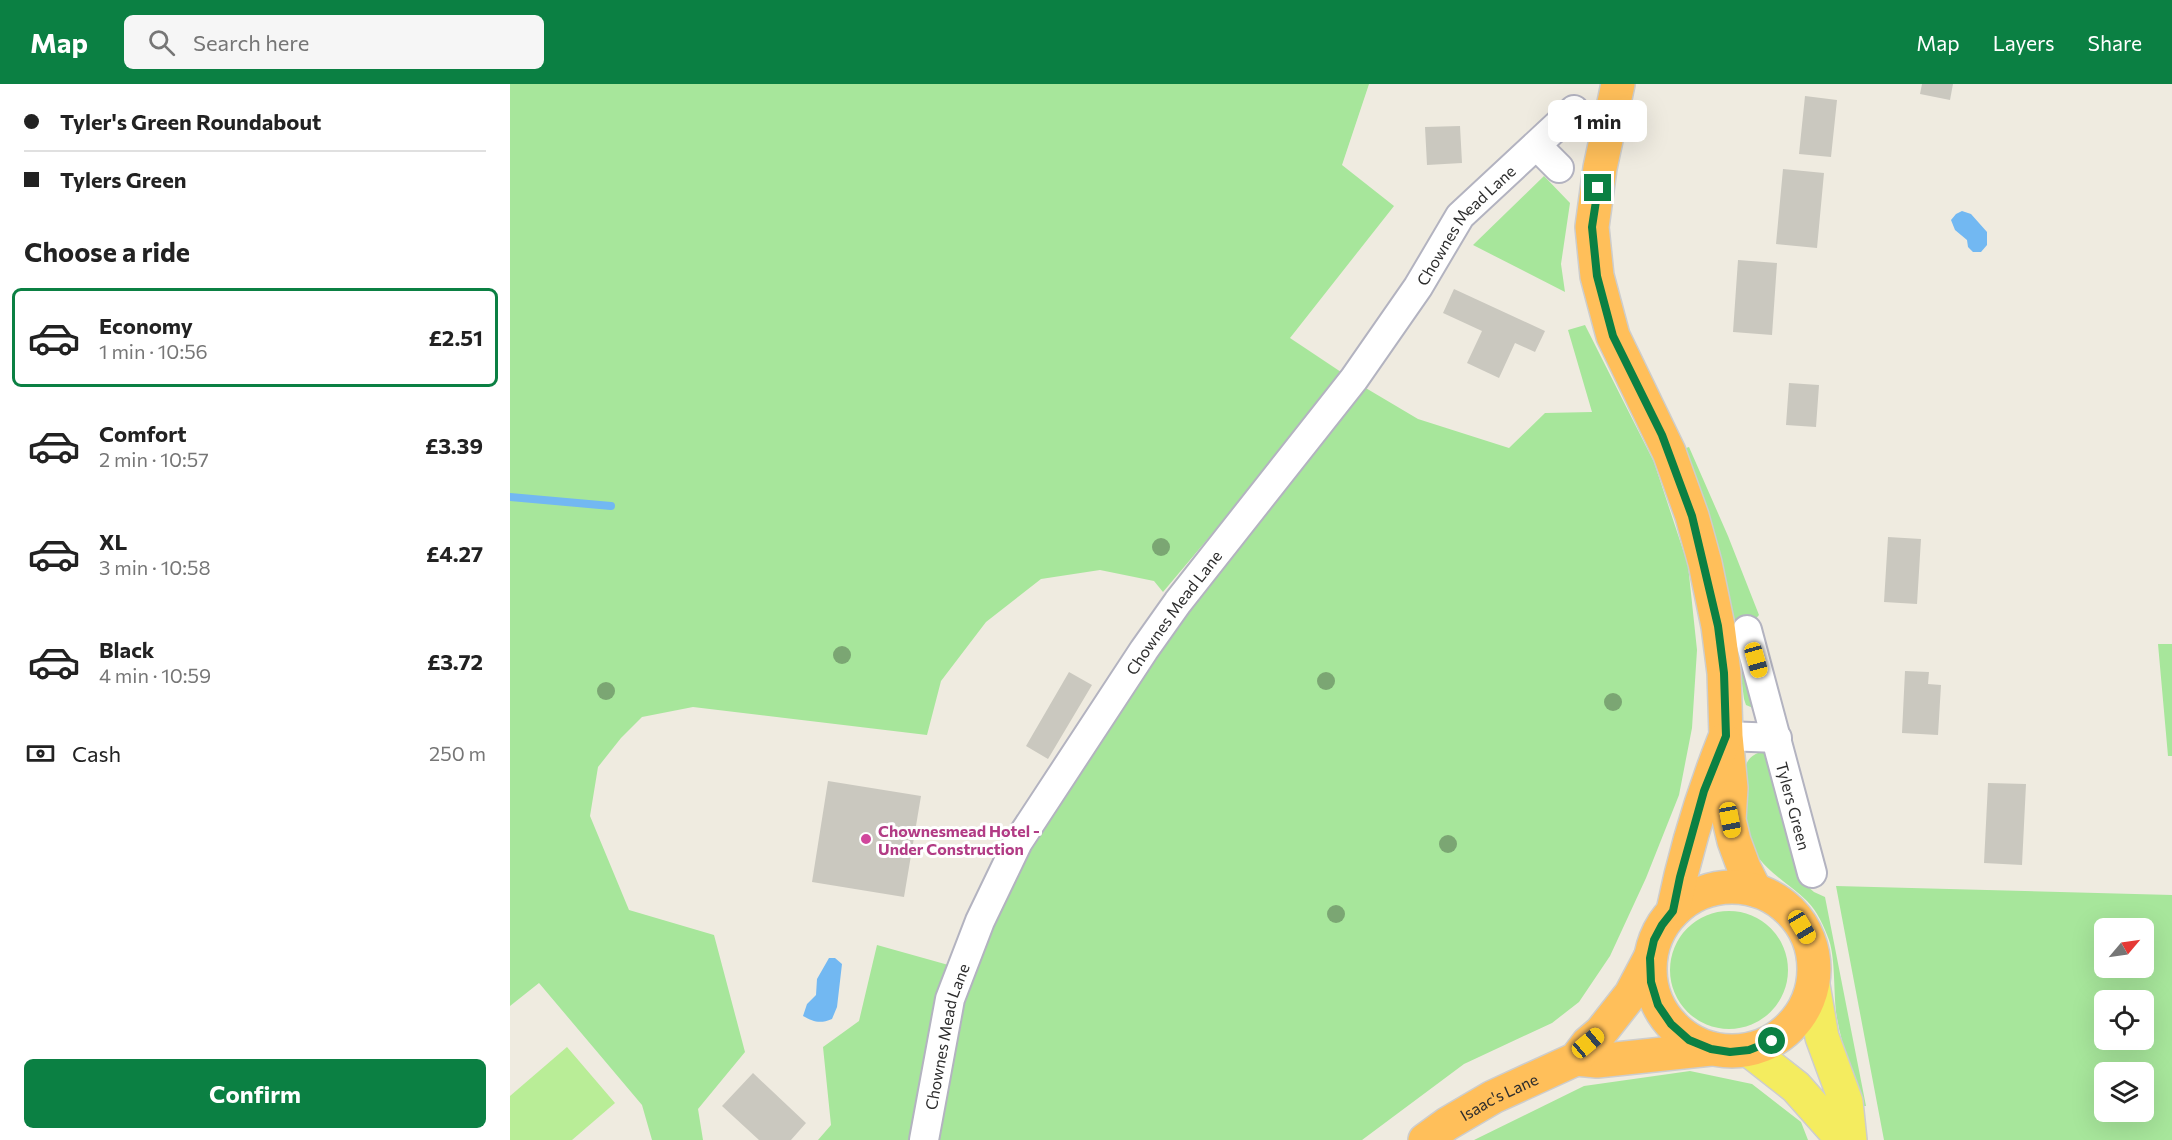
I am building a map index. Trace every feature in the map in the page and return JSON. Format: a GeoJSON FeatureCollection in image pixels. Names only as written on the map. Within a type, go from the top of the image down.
{"type":"FeatureCollection","features":[{"type":"Feature","properties":{"kind":"highway"},"geometry":{"type":"LineString","coordinates":[[1618,84],[1600,168],[1592,227],[1597,276],[1613,336],[1662,435],[1692,516],[1718,626],[1724,673],[1726,736],[1731,788],[1731,830],[1744,868],[1755,890]]}},
{"type":"Feature","properties":{"kind":"highway"},"geometry":{"type":"LineString","coordinates":[[1673,911],[1704,791],[1726,736]]}},
{"type":"Feature","properties":{"kind":"highway"},"geometry":{"type":"LineString","coordinates":[[1733,886],[1755,890],[1777,900],[1795,916],[1808,937],[1814,961],[1813,985],[1804,1008],[1791,1027],[1772,1041],[1749,1050],[1730,1052],[1711,1049],[1689,1040],[1671,1024],[1658,1005],[1651,982],[1650,958],[1654,940],[1673,911],[1691,897],[1711,889],[1733,886]]}},
{"type":"Feature","properties":{"kind":"highway","name":"Isaac's Lane"},"geometry":{"type":"LineString","coordinates":[[1425,1140],[1493,1097],[1576,1059],[1631,994],[1650,958]]}},
{"type":"Feature","properties":{"kind":"highway","name":"Isaac's Lane"},"geometry":{"type":"LineString","coordinates":[[1576,1059],[1597,1061],[1711,1049]]}},
{"type":"Feature","properties":{"kind":"main road"},"geometry":{"type":"LineString","coordinates":[[1813,985],[1822,1037],[1846,1101],[1850,1140]]}},
{"type":"Feature","properties":{"kind":"main road"},"geometry":{"type":"LineString","coordinates":[[1749,1050],[1796,1087],[1843,1140]]}},
{"type":"Feature","properties":{"kind":"street","name":"Chownes Mead Lane"},"geometry":{"type":"LineString","coordinates":[[924,1140],[950,999],[980,921],[1018,842],[1144,650],[1178,602],[1354,379],[1418,287],[1460,216],[1538,146],[1574,110]]}},
{"type":"Feature","properties":{"kind":"street"},"geometry":{"type":"LineString","coordinates":[[1538,146],[1560,168]]}},
{"type":"Feature","properties":{"kind":"street","name":"Tylers Green"},"geometry":{"type":"LineString","coordinates":[[1747,630],[1812,873]]}},
{"type":"Feature","properties":{"kind":"street"},"geometry":{"type":"LineString","coordinates":[[1726,736],[1777,738]]}},
{"type":"Feature","properties":{"kind":"green space"},"geometry":{"type":"Polygon","coordinates":[[[510,84],[1369,84],[1342,165],[1394,206],[1290,338],[1341,372],[1275,459],[1163,592],[1154,581],[1100,570],[1041,579],[986,622],[941,681],[927,735],[693,707],[642,717],[621,738],[598,767],[590,816],[629,910],[714,935],[745,1052],[698,1109],[703,1140],[652,1140],[642,1105],[539,983],[510,1006],[510,84]]]}},
{"type":"Feature","properties":{"kind":"green space"},"geometry":{"type":"Polygon","coordinates":[[[1544,176],[1570,203],[1561,264],[1565,292],[1473,245],[1544,176]]]}},
{"type":"Feature","properties":{"kind":"green space"},"geometry":{"type":"Polygon","coordinates":[[[1585,325],[1654,462],[1688,565],[1697,650],[1692,728],[1679,795],[1646,878],[1610,956],[1579,1002],[1552,1023],[1464,1064],[1362,1140],[818,1140],[831,1125],[823,1047],[859,1021],[877,945],[952,966],[1154,658],[1364,387],[1418,419],[1509,448],[1545,413],[1592,412],[1568,330],[1585,325]]]}},
{"type":"Feature","properties":{"kind":"green space"},"geometry":{"type":"Polygon","coordinates":[[[1689,447],[1759,615],[1752,623],[1753,708],[1746,705],[1744,699],[1729,603],[1714,541],[1686,448],[1689,447]]]}},
{"type":"Feature","properties":{"kind":"green space"},"geometry":{"type":"Polygon","coordinates":[[[2158,644],[2172,644],[2172,756],[2168,756],[2158,644]]]}},
{"type":"Feature","properties":{"kind":"green space"},"geometry":{"type":"Polygon","coordinates":[[[1758,753],[1767,753],[1807,886],[1825,897],[1866,1106],[1863,1106],[1839,1029],[1833,958],[1825,929],[1807,901],[1761,861],[1748,837],[1744,810],[1745,773],[1748,761],[1758,753]]]}},
{"type":"Feature","properties":{"kind":"green space"},"geometry":{"type":"Polygon","coordinates":[[[1836,886],[2172,895],[2172,1140],[1884,1140],[1836,886]]]}},
{"type":"Feature","properties":{"kind":"green space"},"geometry":{"type":"Polygon","coordinates":[[[1729,911],[1752,916],[1771,928],[1783,947],[1788,970],[1783,993],[1771,1012],[1752,1024],[1729,1029],[1706,1024],[1687,1012],[1675,993],[1670,970],[1675,947],[1687,928],[1706,916],[1729,911]]]}},
{"type":"Feature","properties":{"kind":"green space"},"geometry":{"type":"Polygon","coordinates":[[[567,1047],[615,1103],[572,1140],[510,1140],[510,1096],[567,1047]]]}},
{"type":"Feature","properties":{"kind":"green space"},"geometry":{"type":"Polygon","coordinates":[[[1690,1071],[1752,1084],[1801,1122],[1808,1140],[1474,1140],[1584,1086],[1690,1071]]]}},
{"type":"Feature","properties":{"kind":"water"},"geometry":{"type":"Polygon","coordinates":[[[1962,211],[1971,214],[1987,232],[1987,245],[1981,252],[1973,252],[1968,247],[1967,240],[1955,230],[1951,220],[1962,211]]]}},
{"type":"Feature","properties":{"kind":"water"},"geometry":{"type":"Polygon","coordinates":[[[829,958],[835,958],[842,964],[837,1007],[832,1019],[817,1022],[803,1016],[807,1004],[816,995],[817,979],[829,958]]]}},
{"type":"Feature","properties":{"kind":"building"},"geometry":{"type":"Polygon","coordinates":[[[1922,84],[1953,84],[1950,100],[1920,94],[1922,84]]]}},
{"type":"Feature","properties":{"kind":"building"},"geometry":{"type":"Polygon","coordinates":[[[1805,96],[1837,100],[1831,157],[1799,154],[1805,96]]]}},
{"type":"Feature","properties":{"kind":"building"},"geometry":{"type":"Polygon","coordinates":[[[1460,126],[1462,163],[1427,165],[1425,127],[1460,126]]]}},
{"type":"Feature","properties":{"kind":"building"},"geometry":{"type":"Polygon","coordinates":[[[1783,169],[1824,173],[1817,248],[1776,244],[1783,169]]]}},
{"type":"Feature","properties":{"kind":"building"},"geometry":{"type":"Polygon","coordinates":[[[1738,260],[1777,263],[1772,335],[1733,332],[1738,260]]]}},
{"type":"Feature","properties":{"kind":"building"},"geometry":{"type":"Polygon","coordinates":[[[1454,289],[1545,331],[1535,352],[1515,343],[1499,378],[1467,363],[1482,331],[1443,313],[1454,289]]]}},
{"type":"Feature","properties":{"kind":"building"},"geometry":{"type":"Polygon","coordinates":[[[1789,383],[1819,385],[1816,427],[1786,425],[1789,383]]]}},
{"type":"Feature","properties":{"kind":"building"},"geometry":{"type":"Polygon","coordinates":[[[1888,537],[1921,539],[1917,604],[1884,602],[1888,537]]]}},
{"type":"Feature","properties":{"kind":"building"},"geometry":{"type":"Polygon","coordinates":[[[1905,671],[1929,672],[1928,684],[1941,685],[1938,735],[1902,733],[1905,671]]]}},
{"type":"Feature","properties":{"kind":"building"},"geometry":{"type":"Polygon","coordinates":[[[1069,672],[1092,685],[1048,759],[1026,746],[1069,672]]]}},
{"type":"Feature","properties":{"kind":"building","name":"Chownesmead Hotel - Under Construction"},"geometry":{"type":"Polygon","coordinates":[[[828,781],[921,796],[904,897],[812,882],[828,781]]]}},
{"type":"Feature","properties":{"kind":"building"},"geometry":{"type":"Polygon","coordinates":[[[1988,783],[2026,784],[2022,865],[1984,863],[1988,783]]]}},
{"type":"Feature","properties":{"kind":"building"},"geometry":{"type":"Polygon","coordinates":[[[753,1073],[806,1123],[791,1140],[759,1140],[722,1106],[753,1073]]]}},
{"type":"Feature","properties":{"kind":"waterway"},"geometry":{"type":"LineString","coordinates":[[510,497],[611,506]]}},
{"type":"Feature","properties":{"kind":"place","name":"Chownesmead Hotel - Under Construction"},"geometry":{"type":"Point","coordinates":[866,839]}},
{"type":"Feature","properties":{"kind":"route"},"geometry":{"type":"LineString","coordinates":[[1598,188],[1592,227],[1597,276],[1613,336],[1662,435],[1692,516],[1705,563],[1718,626],[1724,673],[1726,736],[1704,791],[1673,911],[1654,940],[1650,958],[1651,982],[1658,1005],[1671,1024],[1689,1040],[1711,1049],[1730,1052],[1749,1050],[1772,1041]]}}]}
